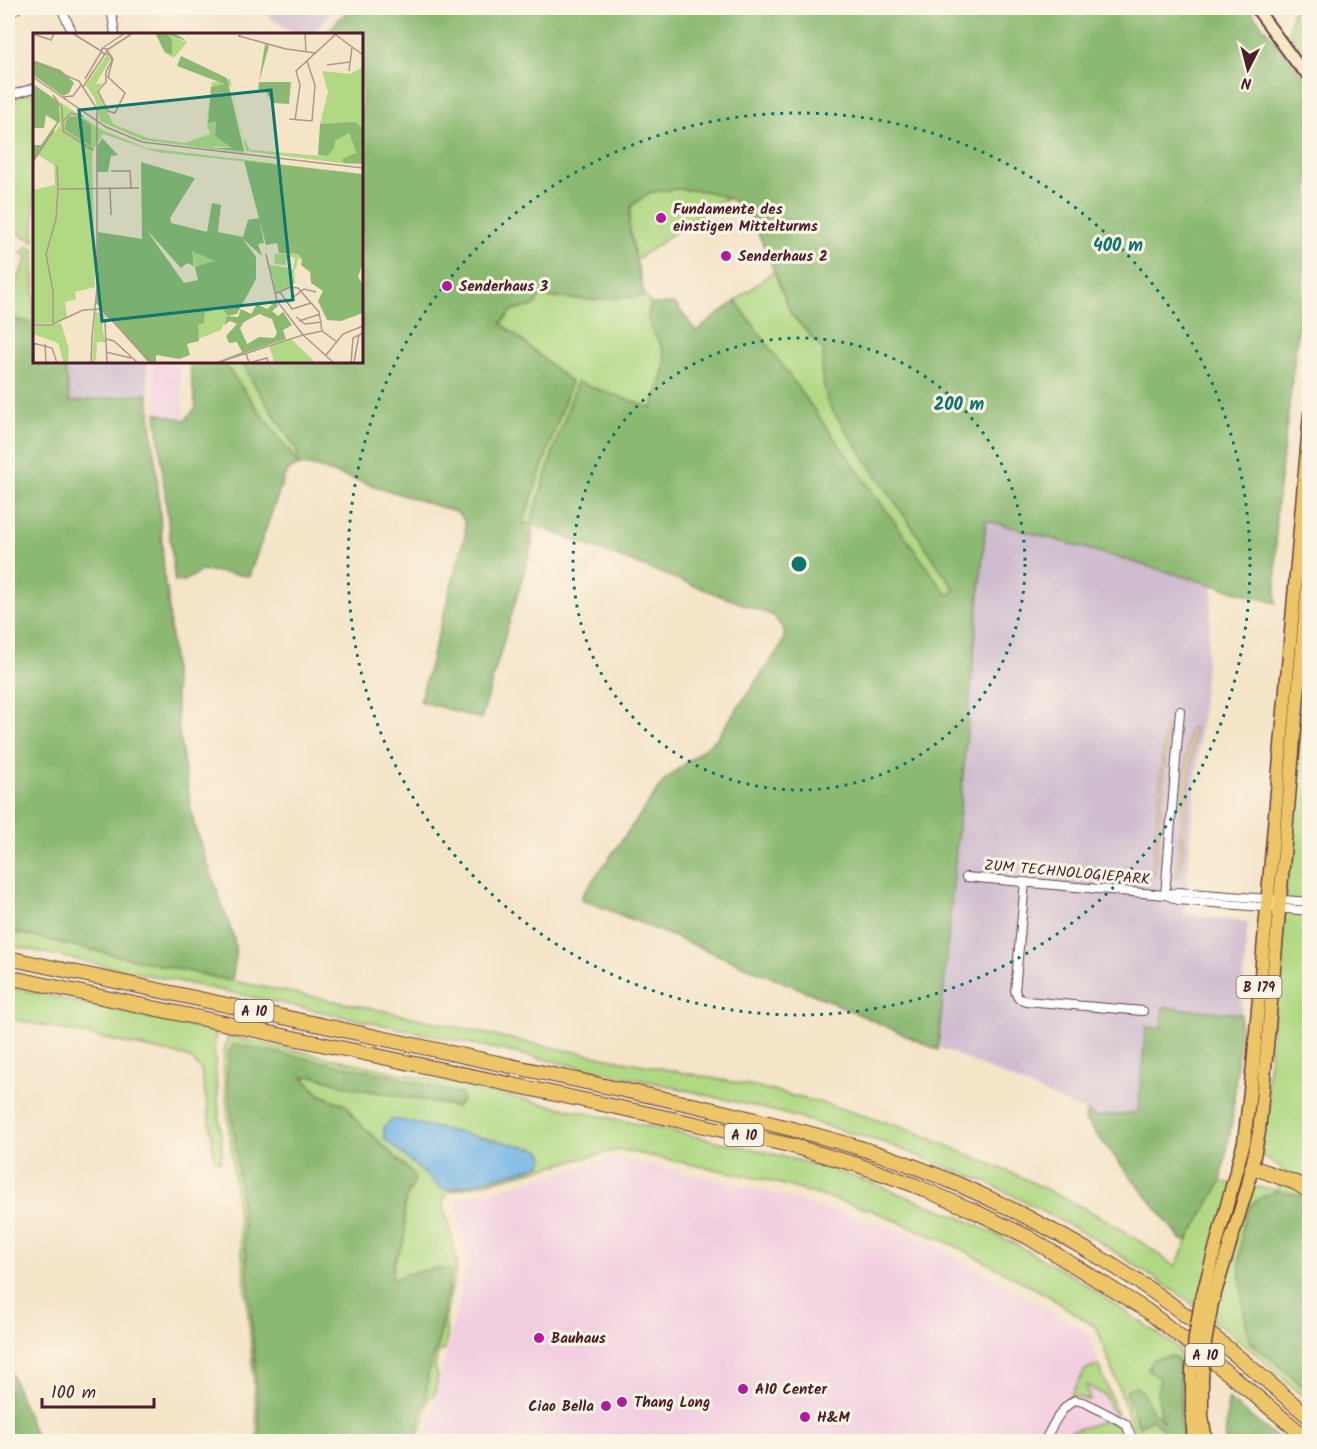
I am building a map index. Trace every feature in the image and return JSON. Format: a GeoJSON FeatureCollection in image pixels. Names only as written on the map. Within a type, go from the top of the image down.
{"type":"FeatureCollection","features":[{"type":"Feature","properties":{"kind":"highway","name":"A 10"},"geometry":{"type":"LineString","coordinates":[[8,958],[693,1105],[862,1148],[922,1169],[978,1192],[1037,1222],[1175,1307],[1244,1361],[1310,1418]]}},
{"type":"Feature","properties":{"kind":"highway","name":"A 10"},"geometry":{"type":"LineString","coordinates":[[8,977],[691,1123],[789,1145],[858,1165],[914,1185],[972,1210],[1028,1237],[1095,1278],[1146,1310],[1233,1377],[1310,1442]]}},
{"type":"Feature","properties":{"kind":"highway"},"geometry":{"type":"LineString","coordinates":[[1245,1165],[1280,1177],[1310,1192]]}},
{"type":"Feature","properties":{"kind":"highway"},"geometry":{"type":"LineString","coordinates":[[1294,1404],[1310,1412]]}},
{"type":"Feature","properties":{"kind":"main road","name":"B 179"},"geometry":{"type":"LineString","coordinates":[[1194,1442],[1191,1416],[1204,1343],[1206,1302],[1248,1185],[1245,1165],[1258,1132],[1310,414]]}},
{"type":"Feature","properties":{"kind":"main road","name":"B 179"},"geometry":{"type":"LineString","coordinates":[[1273,904],[1310,558]]}},
{"type":"Feature","properties":{"kind":"main road","name":"B 179"},"geometry":{"type":"LineString","coordinates":[[1197,1374],[1206,1442]]}},
{"type":"Feature","properties":{"kind":"street"},"geometry":{"type":"LineString","coordinates":[[8,14],[18,8]]}},
{"type":"Feature","properties":{"kind":"street"},"geometry":{"type":"LineString","coordinates":[[60,8],[72,33]]}},
{"type":"Feature","properties":{"kind":"street"},"geometry":{"type":"LineString","coordinates":[[111,8],[115,33]]}},
{"type":"Feature","properties":{"kind":"street"},"geometry":{"type":"LineString","coordinates":[[1258,8],[1291,56],[1310,77]]}},
{"type":"Feature","properties":{"kind":"street"},"geometry":{"type":"LineString","coordinates":[[1291,56],[1310,66]]}},
{"type":"Feature","properties":{"kind":"street"},"geometry":{"type":"LineString","coordinates":[[8,96],[33,88]]}},
{"type":"Feature","properties":{"kind":"street"},"geometry":{"type":"LineString","coordinates":[[1165,895],[1180,711]]}},
{"type":"Feature","properties":{"kind":"street","name":"ZUM TECHNOLOGIEPARK"},"geometry":{"type":"LineString","coordinates":[[966,877],[1165,895],[1178,892],[1273,904]]}},
{"type":"Feature","properties":{"kind":"street"},"geometry":{"type":"LineString","coordinates":[[1025,882],[1015,991],[1018,998],[1026,1001],[1143,1011]]}},
{"type":"Feature","properties":{"kind":"street"},"geometry":{"type":"LineString","coordinates":[[1273,904],[1310,902]]}},
{"type":"Feature","properties":{"kind":"street"},"geometry":{"type":"LineString","coordinates":[[1273,904],[1310,911]]}},
{"type":"Feature","properties":{"kind":"street"},"geometry":{"type":"LineString","coordinates":[[1044,1442],[1062,1412],[1075,1400],[1086,1403],[1126,1424],[1133,1442]]}},
{"type":"Feature","properties":{"kind":"shaded area"},"geometry":{"type":"Polygon","coordinates":[[[257,8],[334,8],[314,33],[293,33],[257,8]]]}},
{"type":"Feature","properties":{"kind":"shaded area"},"geometry":{"type":"Polygon","coordinates":[[[64,363],[147,363],[148,394],[70,402],[64,363]]]}},
{"type":"Feature","properties":{"kind":"shaded area"},"geometry":{"type":"Polygon","coordinates":[[[152,363],[179,363],[185,421],[156,413],[152,363]]]}},
{"type":"Feature","properties":{"kind":"shaded area"},"geometry":{"type":"Polygon","coordinates":[[[986,520],[1213,585],[1184,914],[1248,922],[1241,1014],[1164,1007],[1162,1029],[1146,1027],[1138,1112],[1097,1117],[939,1047],[986,520]]]}},
{"type":"Feature","properties":{"kind":"shaded area"},"geometry":{"type":"Polygon","coordinates":[[[614,1158],[756,1189],[919,1236],[1088,1333],[1127,1441],[425,1442],[468,1262],[456,1201],[614,1158]]]}},
{"type":"Feature","properties":{"kind":"green space"},"geometry":{"type":"Polygon","coordinates":[[[350,8],[1248,8],[1309,82],[1309,221],[1276,512],[1276,603],[986,520],[938,1050],[825,999],[581,900],[665,780],[716,739],[781,646],[784,631],[774,616],[532,524],[532,544],[481,719],[420,701],[465,536],[463,520],[456,512],[312,466],[294,467],[285,475],[249,576],[203,570],[184,581],[175,582],[156,413],[185,420],[196,408],[189,363],[224,363],[298,464],[297,450],[243,363],[363,363],[363,33],[326,33],[350,8]],[[677,189],[651,192],[631,206],[629,225],[645,296],[595,300],[540,297],[534,306],[513,310],[501,323],[571,382],[523,523],[531,524],[577,382],[652,408],[665,362],[664,353],[649,320],[648,313],[651,304],[675,304],[696,331],[736,301],[944,591],[950,595],[955,590],[828,404],[821,372],[824,351],[791,314],[755,226],[746,211],[730,199],[706,191],[677,189]]]}},
{"type":"Feature","properties":{"kind":"green space"},"geometry":{"type":"Polygon","coordinates":[[[1293,8],[1309,8],[1309,54],[1303,51],[1289,33],[1293,8]]]}},
{"type":"Feature","properties":{"kind":"green space"},"geometry":{"type":"Polygon","coordinates":[[[33,91],[33,240],[8,228],[8,100],[33,91]]]}},
{"type":"Feature","properties":{"kind":"green space"},"geometry":{"type":"Polygon","coordinates":[[[677,189],[706,191],[730,198],[718,202],[636,260],[629,225],[631,206],[651,192],[677,189]]]}},
{"type":"Feature","properties":{"kind":"green space"},"geometry":{"type":"Polygon","coordinates":[[[28,247],[33,249],[33,323],[8,318],[8,299],[28,257],[21,253],[28,247]]]}},
{"type":"Feature","properties":{"kind":"green space"},"geometry":{"type":"Polygon","coordinates":[[[774,271],[791,314],[824,351],[821,372],[955,590],[950,595],[944,592],[736,301],[774,271]]]}},
{"type":"Feature","properties":{"kind":"green space"},"geometry":{"type":"Polygon","coordinates":[[[645,296],[651,304],[648,313],[649,321],[664,353],[664,374],[652,408],[554,449],[531,524],[523,523],[571,382],[501,323],[513,310],[534,306],[539,297],[595,300],[645,296]]]}},
{"type":"Feature","properties":{"kind":"green space"},"geometry":{"type":"Polygon","coordinates":[[[8,318],[33,323],[33,363],[64,363],[70,402],[148,394],[178,726],[195,828],[234,939],[236,954],[232,981],[8,931],[8,318]]]}},
{"type":"Feature","properties":{"kind":"green space"},"geometry":{"type":"Polygon","coordinates":[[[224,363],[243,363],[297,450],[299,465],[224,363]]]}},
{"type":"Feature","properties":{"kind":"green space"},"geometry":{"type":"Polygon","coordinates":[[[1309,609],[1309,1203],[1299,1195],[1245,1219],[1241,1245],[1241,1285],[1249,1340],[1309,1391],[1309,1402],[1256,1354],[1179,1294],[1095,1239],[991,1184],[885,1143],[782,1113],[656,1083],[8,945],[8,931],[519,1041],[758,1087],[829,1105],[913,1131],[1023,1178],[1101,1217],[1149,1247],[1175,1267],[1221,1182],[1278,1190],[1283,1169],[1261,1155],[1309,609]]]}},
{"type":"Feature","properties":{"kind":"green space"},"geometry":{"type":"Polygon","coordinates":[[[8,987],[216,1032],[214,1051],[222,1151],[220,1162],[214,1158],[201,1070],[192,1060],[185,1056],[8,1018],[8,987]]]}},
{"type":"Feature","properties":{"kind":"green space"},"geometry":{"type":"Polygon","coordinates":[[[1163,1007],[1241,1014],[1232,1122],[1221,1182],[1188,1240],[1182,1240],[1085,1120],[1087,1112],[1097,1117],[1138,1112],[1146,1027],[1162,1028],[1163,1007]]]}},
{"type":"Feature","properties":{"kind":"green space"},"geometry":{"type":"Polygon","coordinates":[[[228,1036],[758,1150],[869,1182],[962,1218],[1072,1276],[1178,1348],[1183,1360],[1182,1407],[1186,1441],[1138,1441],[1097,1328],[1047,1295],[956,1246],[871,1210],[767,1180],[622,1150],[448,1192],[443,1201],[457,1262],[445,1321],[447,1337],[445,1350],[438,1352],[435,1367],[438,1376],[435,1394],[429,1398],[418,1441],[414,1441],[426,1395],[429,1368],[437,1348],[451,1271],[407,1274],[393,1281],[392,1272],[403,1243],[405,1200],[415,1181],[404,1165],[355,1119],[347,1106],[319,1094],[302,1077],[313,1076],[355,1088],[456,1107],[461,1095],[388,1075],[234,1045],[227,1076],[250,1298],[261,1441],[258,1441],[250,1333],[223,1067],[228,1036]],[[392,1120],[386,1140],[442,1188],[451,1189],[542,1164],[537,1149],[392,1120]]]}},
{"type":"Feature","properties":{"kind":"green space"},"geometry":{"type":"Polygon","coordinates":[[[234,1044],[388,1075],[461,1094],[463,1100],[456,1107],[351,1088],[317,1077],[303,1077],[319,1094],[347,1106],[355,1119],[414,1175],[414,1182],[405,1201],[404,1239],[393,1265],[393,1280],[407,1274],[437,1268],[451,1271],[437,1348],[429,1368],[426,1395],[414,1441],[261,1441],[250,1298],[227,1076],[229,1051],[234,1044]]]}},
{"type":"Feature","properties":{"kind":"green space"},"geometry":{"type":"Polygon","coordinates":[[[1278,1191],[1299,1195],[1309,1203],[1309,1391],[1249,1340],[1244,1312],[1240,1265],[1245,1219],[1253,1203],[1278,1191]]]}},
{"type":"Feature","properties":{"kind":"green space"},"geometry":{"type":"Polygon","coordinates":[[[1172,1356],[1177,1359],[1180,1370],[1180,1418],[1183,1441],[1148,1441],[1154,1434],[1162,1434],[1163,1429],[1152,1419],[1139,1426],[1126,1394],[1128,1389],[1135,1386],[1143,1392],[1153,1414],[1158,1415],[1163,1422],[1157,1393],[1160,1380],[1148,1369],[1153,1359],[1172,1356]]]}},
{"type":"Feature","properties":{"kind":"green space"},"geometry":{"type":"Polygon","coordinates":[[[1099,1365],[1118,1416],[1110,1408],[1105,1395],[1086,1385],[1090,1401],[1076,1396],[1067,1401],[1085,1370],[1099,1365]]]}},
{"type":"Feature","properties":{"kind":"green space"},"geometry":{"type":"Polygon","coordinates":[[[8,1368],[36,1438],[39,1441],[8,1441],[8,1368]]]}},
{"type":"Feature","properties":{"kind":"green space"},"geometry":{"type":"Polygon","coordinates":[[[1228,1399],[1281,1441],[1225,1441],[1228,1399]]]}},
{"type":"Feature","properties":{"kind":"green space"},"geometry":{"type":"Polygon","coordinates":[[[1107,1420],[1123,1430],[1127,1441],[1086,1440],[1069,1432],[1107,1420]]]}},
{"type":"Feature","properties":{"kind":"sand"},"geometry":{"type":"Polygon","coordinates":[[[1165,725],[1168,725],[1155,875],[1152,875],[1165,725]]]}},
{"type":"Feature","properties":{"kind":"sand"},"geometry":{"type":"Polygon","coordinates":[[[1190,728],[1194,728],[1180,877],[1177,877],[1190,728]]]}},
{"type":"Feature","properties":{"kind":"water"},"geometry":{"type":"Polygon","coordinates":[[[392,1120],[537,1149],[544,1158],[535,1167],[447,1190],[441,1188],[386,1140],[384,1127],[392,1120]]]}},
{"type":"Feature","properties":{"kind":"place","name":"Fundamente des einstigen Mittelturms"},"geometry":{"type":"Point","coordinates":[661,218]}},
{"type":"Feature","properties":{"kind":"place","name":"Senderhaus 2"},"geometry":{"type":"Point","coordinates":[726,256]}},
{"type":"Feature","properties":{"kind":"place","name":"Senderhaus 3"},"geometry":{"type":"Point","coordinates":[447,286]}},
{"type":"Feature","properties":{"kind":"place","name":"Bauhaus"},"geometry":{"type":"Point","coordinates":[539,1338]}},
{"type":"Feature","properties":{"kind":"place","name":"A10 Center"},"geometry":{"type":"Point","coordinates":[743,1389]}},
{"type":"Feature","properties":{"kind":"place","name":"Thang Long"},"geometry":{"type":"Point","coordinates":[622,1402]}},
{"type":"Feature","properties":{"kind":"place","name":"Ciao Bella"},"geometry":{"type":"Point","coordinates":[606,1406]}},
{"type":"Feature","properties":{"kind":"place","name":"H&M"},"geometry":{"type":"Point","coordinates":[805,1417]}}]}
